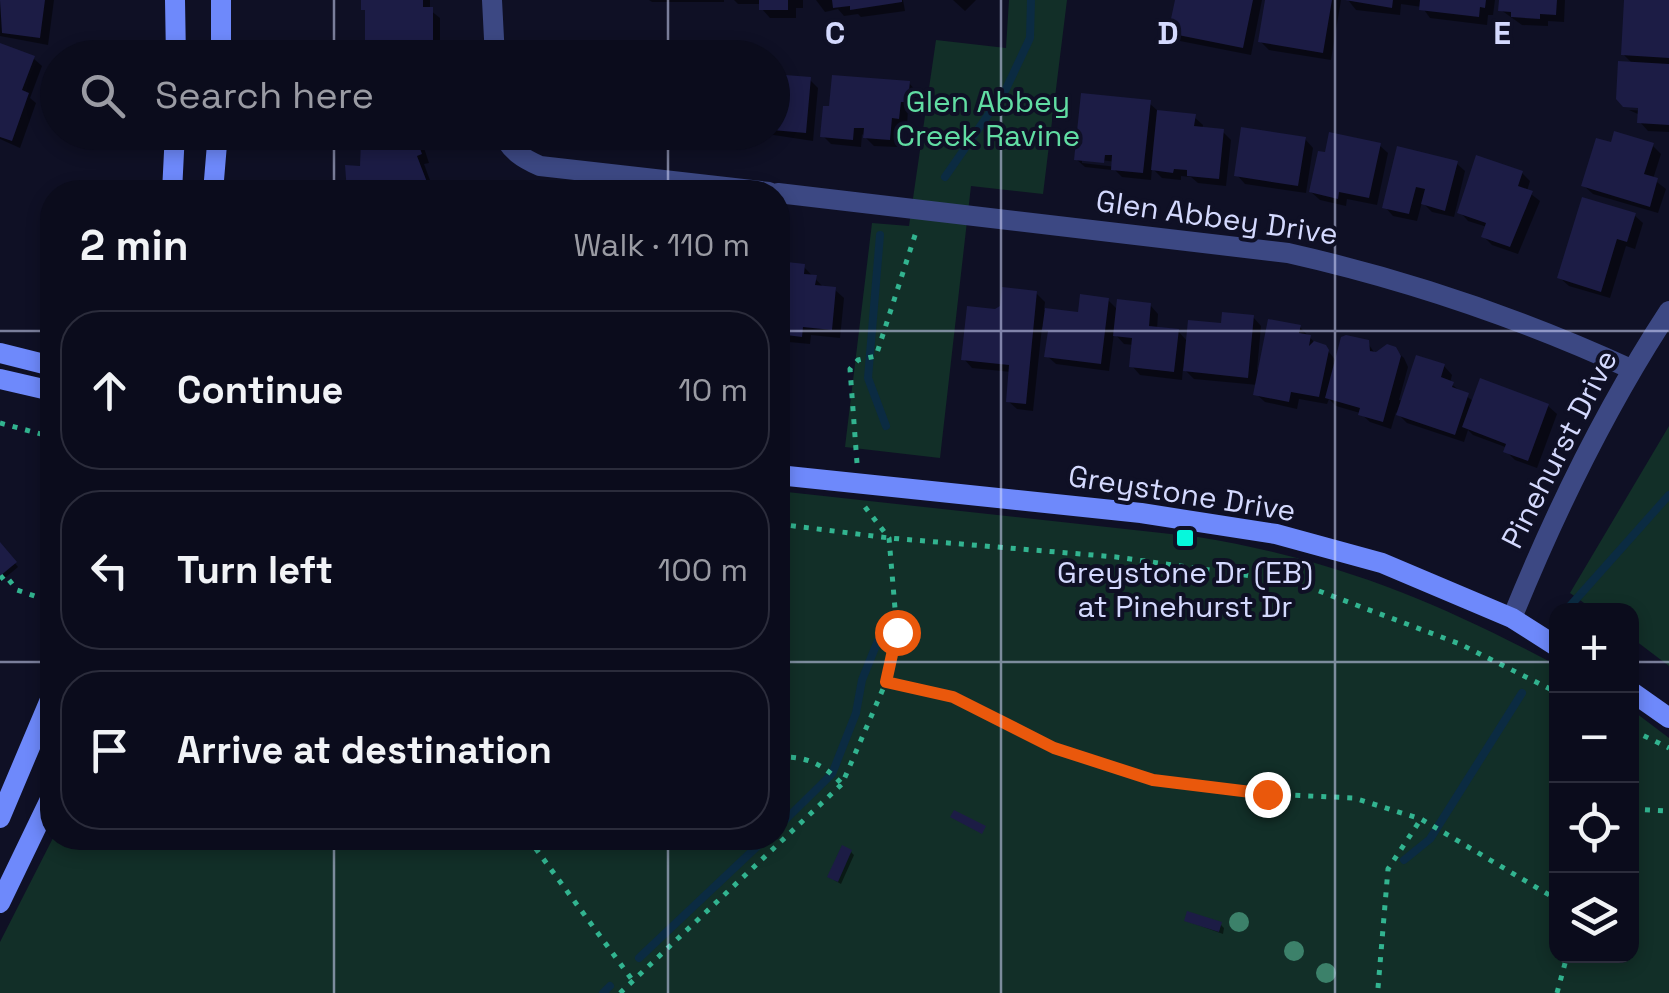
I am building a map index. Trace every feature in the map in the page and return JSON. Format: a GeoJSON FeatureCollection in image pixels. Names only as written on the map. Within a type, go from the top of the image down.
{"type":"FeatureCollection","features":[{"type":"Feature","properties":{"kind":"street"},"geometry":{"type":"LineString","coordinates":[[174,0],[175,40]]}},
{"type":"Feature","properties":{"kind":"street"},"geometry":{"type":"LineString","coordinates":[[221,0],[221,40]]}},
{"type":"Feature","properties":{"kind":"street"},"geometry":{"type":"LineString","coordinates":[[492,0],[493,40]]}},
{"type":"Feature","properties":{"kind":"street"},"geometry":{"type":"LineString","coordinates":[[173,180],[174,150]]}},
{"type":"Feature","properties":{"kind":"street"},"geometry":{"type":"LineString","coordinates":[[214,180],[216,150]]}},
{"type":"Feature","properties":{"kind":"street"},"geometry":{"type":"LineString","coordinates":[[514,150],[521,158],[540,166],[663,180]]}},
{"type":"Feature","properties":{"kind":"street","name":"Glen Abbey Drive"},"geometry":{"type":"LineString","coordinates":[[790,195],[1234,245],[1352,267],[1449,295],[1542,329],[1631,369]]}},
{"type":"Feature","properties":{"kind":"street","name":"Pinehurst Drive"},"geometry":{"type":"LineString","coordinates":[[1512,618],[1590,447],[1631,369],[1669,311]]}},
{"type":"Feature","properties":{"kind":"street"},"geometry":{"type":"LineString","coordinates":[[0,354],[40,363]]}},
{"type":"Feature","properties":{"kind":"street"},"geometry":{"type":"LineString","coordinates":[[0,379],[40,388]]}},
{"type":"Feature","properties":{"kind":"street","name":"Greystone Drive"},"geometry":{"type":"LineString","coordinates":[[790,476],[1141,513],[1276,534],[1382,563],[1512,618],[1549,642]]}},
{"type":"Feature","properties":{"kind":"street"},"geometry":{"type":"LineString","coordinates":[[1633,693],[1669,718]]}},
{"type":"Feature","properties":{"kind":"street"},"geometry":{"type":"LineString","coordinates":[[0,818],[40,723]]}},
{"type":"Feature","properties":{"kind":"street"},"geometry":{"type":"LineString","coordinates":[[0,904],[40,820]]}},
{"type":"Feature","properties":{"kind":"path"},"geometry":{"type":"LineString","coordinates":[[857,464],[850,369],[858,360],[876,356],[923,210]]}},
{"type":"Feature","properties":{"kind":"path"},"geometry":{"type":"LineString","coordinates":[[0,423],[40,435]]}},
{"type":"Feature","properties":{"kind":"path"},"geometry":{"type":"LineString","coordinates":[[790,833],[842,784],[886,682],[897,632],[889,538],[860,500]]}},
{"type":"Feature","properties":{"kind":"path"},"geometry":{"type":"LineString","coordinates":[[790,526],[889,538],[1116,556],[1295,582],[1460,644],[1549,688]]}},
{"type":"Feature","properties":{"kind":"path"},"geometry":{"type":"LineString","coordinates":[[0,579],[5,575],[17,590],[40,598]]}},
{"type":"Feature","properties":{"kind":"path"},"geometry":{"type":"LineString","coordinates":[[886,682],[953,697],[1054,748],[1153,780],[1267,794],[1354,798],[1420,819],[1549,895]]}},
{"type":"Feature","properties":{"kind":"path"},"geometry":{"type":"LineString","coordinates":[[1639,733],[1669,748]]}},
{"type":"Feature","properties":{"kind":"path"},"geometry":{"type":"LineString","coordinates":[[790,756],[824,766],[842,784]]}},
{"type":"Feature","properties":{"kind":"path"},"geometry":{"type":"LineString","coordinates":[[1639,809],[1669,811]]}},
{"type":"Feature","properties":{"kind":"path"},"geometry":{"type":"LineString","coordinates":[[1378,988],[1388,870],[1420,819]]}},
{"type":"Feature","properties":{"kind":"path"},"geometry":{"type":"LineString","coordinates":[[537,850],[633,982]]}},
{"type":"Feature","properties":{"kind":"path"},"geometry":{"type":"LineString","coordinates":[[620,993],[772,850]]}},
{"type":"Feature","properties":{"kind":"path"},"geometry":{"type":"LineString","coordinates":[[1558,993],[1565,963]]}},
{"type":"Feature","properties":{"kind":"green space","name":"Glen Abbey Creek Ravine"},"geometry":{"type":"Polygon","coordinates":[[[1009,0],[1067,0],[1043,194],[971,186],[940,458],[845,447],[872,223],[909,226],[936,40],[1006,48],[1009,0]]]}},
{"type":"Feature","properties":{"kind":"green space"},"geometry":{"type":"Polygon","coordinates":[[[1669,426],[1669,666],[1639,643],[1639,603],[1584,603],[1570,593],[1669,426]]]}},
{"type":"Feature","properties":{"kind":"green space"},"geometry":{"type":"Polygon","coordinates":[[[790,492],[1198,537],[1247,546],[1383,585],[1549,662],[1549,963],[1639,963],[1639,715],[1669,738],[1669,993],[0,993],[0,942],[47,850],[790,850],[790,492]]]}},
{"type":"Feature","properties":{"kind":"building"},"geometry":{"type":"Polygon","coordinates":[[[0,0],[45,0],[40,38],[2,33],[0,0]]]}},
{"type":"Feature","properties":{"kind":"building"},"geometry":{"type":"Polygon","coordinates":[[[361,0],[423,0],[423,7],[433,7],[433,40],[365,40],[365,10],[361,10],[361,0]]]}},
{"type":"Feature","properties":{"kind":"building"},"geometry":{"type":"Polygon","coordinates":[[[759,0],[788,0],[788,10],[759,10],[759,0]]]}},
{"type":"Feature","properties":{"kind":"building"},"geometry":{"type":"Polygon","coordinates":[[[832,0],[902,2],[850,10],[850,6],[833,8],[832,0]]]}},
{"type":"Feature","properties":{"kind":"building"},"geometry":{"type":"Polygon","coordinates":[[[1175,0],[1253,0],[1243,48],[1168,33],[1175,0]]]}},
{"type":"Feature","properties":{"kind":"building"},"geometry":{"type":"Polygon","coordinates":[[[1265,0],[1332,0],[1323,53],[1258,42],[1265,0]]]}},
{"type":"Feature","properties":{"kind":"building"},"geometry":{"type":"Polygon","coordinates":[[[1345,0],[1393,0],[1392,8],[1345,0]]]}},
{"type":"Feature","properties":{"kind":"building"},"geometry":{"type":"Polygon","coordinates":[[[1420,0],[1486,0],[1479,17],[1419,10],[1420,0]]]}},
{"type":"Feature","properties":{"kind":"building"},"geometry":{"type":"Polygon","coordinates":[[[1499,0],[1557,0],[1556,15],[1540,14],[1540,19],[1511,17],[1511,12],[1498,11],[1499,0]]]}},
{"type":"Feature","properties":{"kind":"building"},"geometry":{"type":"Polygon","coordinates":[[[1624,0],[1669,0],[1669,58],[1621,55],[1624,0]]]}},
{"type":"Feature","properties":{"kind":"building"},"geometry":{"type":"Polygon","coordinates":[[[0,43],[35,56],[22,90],[29,93],[12,141],[0,137],[0,43]]]}},
{"type":"Feature","properties":{"kind":"building"},"geometry":{"type":"Polygon","coordinates":[[[1618,61],[1669,64],[1669,125],[1637,123],[1638,108],[1623,107],[1616,99],[1618,61]]]}},
{"type":"Feature","properties":{"kind":"building"},"geometry":{"type":"Polygon","coordinates":[[[790,75],[811,77],[806,133],[790,132],[790,75]]]}},
{"type":"Feature","properties":{"kind":"building"},"geometry":{"type":"Polygon","coordinates":[[[832,75],[910,81],[908,102],[901,102],[899,119],[892,118],[890,140],[863,138],[864,128],[854,128],[853,140],[820,137],[832,75]]]}},
{"type":"Feature","properties":{"kind":"building"},"geometry":{"type":"Polygon","coordinates":[[[1081,93],[1151,100],[1143,173],[1111,170],[1112,155],[1105,155],[1104,163],[1074,160],[1081,93]]]}},
{"type":"Feature","properties":{"kind":"building"},"geometry":{"type":"Polygon","coordinates":[[[1157,110],[1196,114],[1194,126],[1224,129],[1219,179],[1187,176],[1187,170],[1151,170],[1157,110]]]}},
{"type":"Feature","properties":{"kind":"building"},"geometry":{"type":"Polygon","coordinates":[[[1241,127],[1306,137],[1298,186],[1234,176],[1241,127]]]}},
{"type":"Feature","properties":{"kind":"building"},"geometry":{"type":"Polygon","coordinates":[[[1614,131],[1654,143],[1644,174],[1658,178],[1650,207],[1581,186],[1596,138],[1611,142],[1614,131]]]}},
{"type":"Feature","properties":{"kind":"building"},"geometry":{"type":"Polygon","coordinates":[[[1329,132],[1381,143],[1369,198],[1339,192],[1338,199],[1309,192],[1318,151],[1325,152],[1329,132]]]}},
{"type":"Feature","properties":{"kind":"building"},"geometry":{"type":"Polygon","coordinates":[[[1397,146],[1458,161],[1445,211],[1421,204],[1425,189],[1416,187],[1409,214],[1382,208],[1397,146]]]}},
{"type":"Feature","properties":{"kind":"building"},"geometry":{"type":"Polygon","coordinates":[[[361,150],[421,150],[422,154],[417,156],[426,180],[346,180],[345,165],[360,166],[361,150]]]}},
{"type":"Feature","properties":{"kind":"building"},"geometry":{"type":"Polygon","coordinates":[[[1476,155],[1523,171],[1518,186],[1533,191],[1510,247],[1481,237],[1486,223],[1457,213],[1476,155]]]}},
{"type":"Feature","properties":{"kind":"building"},"geometry":{"type":"Polygon","coordinates":[[[1582,197],[1636,213],[1627,242],[1617,239],[1601,292],[1557,278],[1582,197]]]}},
{"type":"Feature","properties":{"kind":"building"},"geometry":{"type":"Polygon","coordinates":[[[790,262],[805,264],[804,274],[817,275],[815,285],[836,287],[832,330],[803,327],[802,337],[790,336],[790,262]]]}},
{"type":"Feature","properties":{"kind":"building"},"geometry":{"type":"Polygon","coordinates":[[[1002,287],[1037,291],[1026,404],[1006,402],[1009,365],[961,360],[967,306],[995,309],[1000,306],[1002,287]]]}},
{"type":"Feature","properties":{"kind":"building"},"geometry":{"type":"Polygon","coordinates":[[[1080,294],[1109,298],[1101,364],[1044,357],[1048,331],[1042,330],[1045,308],[1078,312],[1080,294]]]}},
{"type":"Feature","properties":{"kind":"building"},"geometry":{"type":"Polygon","coordinates":[[[1117,299],[1151,303],[1149,326],[1179,329],[1174,372],[1129,367],[1132,338],[1113,336],[1117,299]]]}},
{"type":"Feature","properties":{"kind":"building"},"geometry":{"type":"Polygon","coordinates":[[[1222,312],[1254,315],[1248,378],[1183,371],[1188,320],[1221,323],[1222,312]]]}},
{"type":"Feature","properties":{"kind":"building"},"geometry":{"type":"Polygon","coordinates":[[[1268,319],[1301,325],[1299,333],[1311,335],[1309,346],[1314,341],[1326,345],[1329,350],[1319,397],[1291,392],[1289,402],[1253,395],[1268,319]]]}},
{"type":"Feature","properties":{"kind":"building"},"geometry":{"type":"Polygon","coordinates":[[[1341,337],[1369,340],[1370,351],[1376,352],[1387,344],[1396,347],[1401,356],[1383,422],[1358,415],[1360,408],[1325,398],[1341,337]]]}},
{"type":"Feature","properties":{"kind":"building"},"geometry":{"type":"Polygon","coordinates":[[[1416,355],[1445,364],[1441,377],[1454,382],[1452,387],[1469,393],[1455,435],[1396,415],[1416,355]]]}},
{"type":"Feature","properties":{"kind":"building"},"geometry":{"type":"Polygon","coordinates":[[[1480,378],[1549,404],[1528,461],[1503,452],[1506,444],[1462,427],[1480,378]]]}},
{"type":"Feature","properties":{"kind":"building"},"geometry":{"type":"Polygon","coordinates":[[[0,542],[17,562],[0,576],[0,542]]]}},
{"type":"Feature","properties":{"kind":"building"},"geometry":{"type":"Polygon","coordinates":[[[954,810],[986,826],[982,834],[950,817],[954,810]]]}},
{"type":"Feature","properties":{"kind":"building"},"geometry":{"type":"Polygon","coordinates":[[[842,845],[852,850],[838,882],[827,877],[842,845]]]}},
{"type":"Feature","properties":{"kind":"building"},"geometry":{"type":"Polygon","coordinates":[[[1187,911],[1222,922],[1219,932],[1184,921],[1187,911]]]}},
{"type":"Feature","properties":{"kind":"waterway"},"geometry":{"type":"LineString","coordinates":[[945,177],[1006,89],[1030,38],[1031,0]]}},
{"type":"Feature","properties":{"kind":"waterway"},"geometry":{"type":"LineString","coordinates":[[880,235],[868,378],[886,426]]}},
{"type":"Feature","properties":{"kind":"waterway"},"geometry":{"type":"LineString","coordinates":[[1573,603],[1669,495]]}},
{"type":"Feature","properties":{"kind":"waterway"},"geometry":{"type":"LineString","coordinates":[[790,815],[832,774],[879,638]]}},
{"type":"Feature","properties":{"kind":"waterway"},"geometry":{"type":"LineString","coordinates":[[1404,860],[1430,839],[1522,693]]}},
{"type":"Feature","properties":{"kind":"waterway"},"geometry":{"type":"LineString","coordinates":[[639,958],[753,850]]}},
{"type":"Feature","properties":{"kind":"waterway"},"geometry":{"type":"LineString","coordinates":[[603,993],[610,986]]}},
{"type":"Feature","properties":{"kind":"place","name":"Greystone Dr (EB) at Pinehurst Dr"},"geometry":{"type":"Point","coordinates":[1185,538]}},
{"type":"Feature","properties":{"kind":"route"},"geometry":{"type":"LineString","coordinates":[[897,632],[886,682],[953,697],[1054,748],[1153,780],[1267,794]]}}]}
